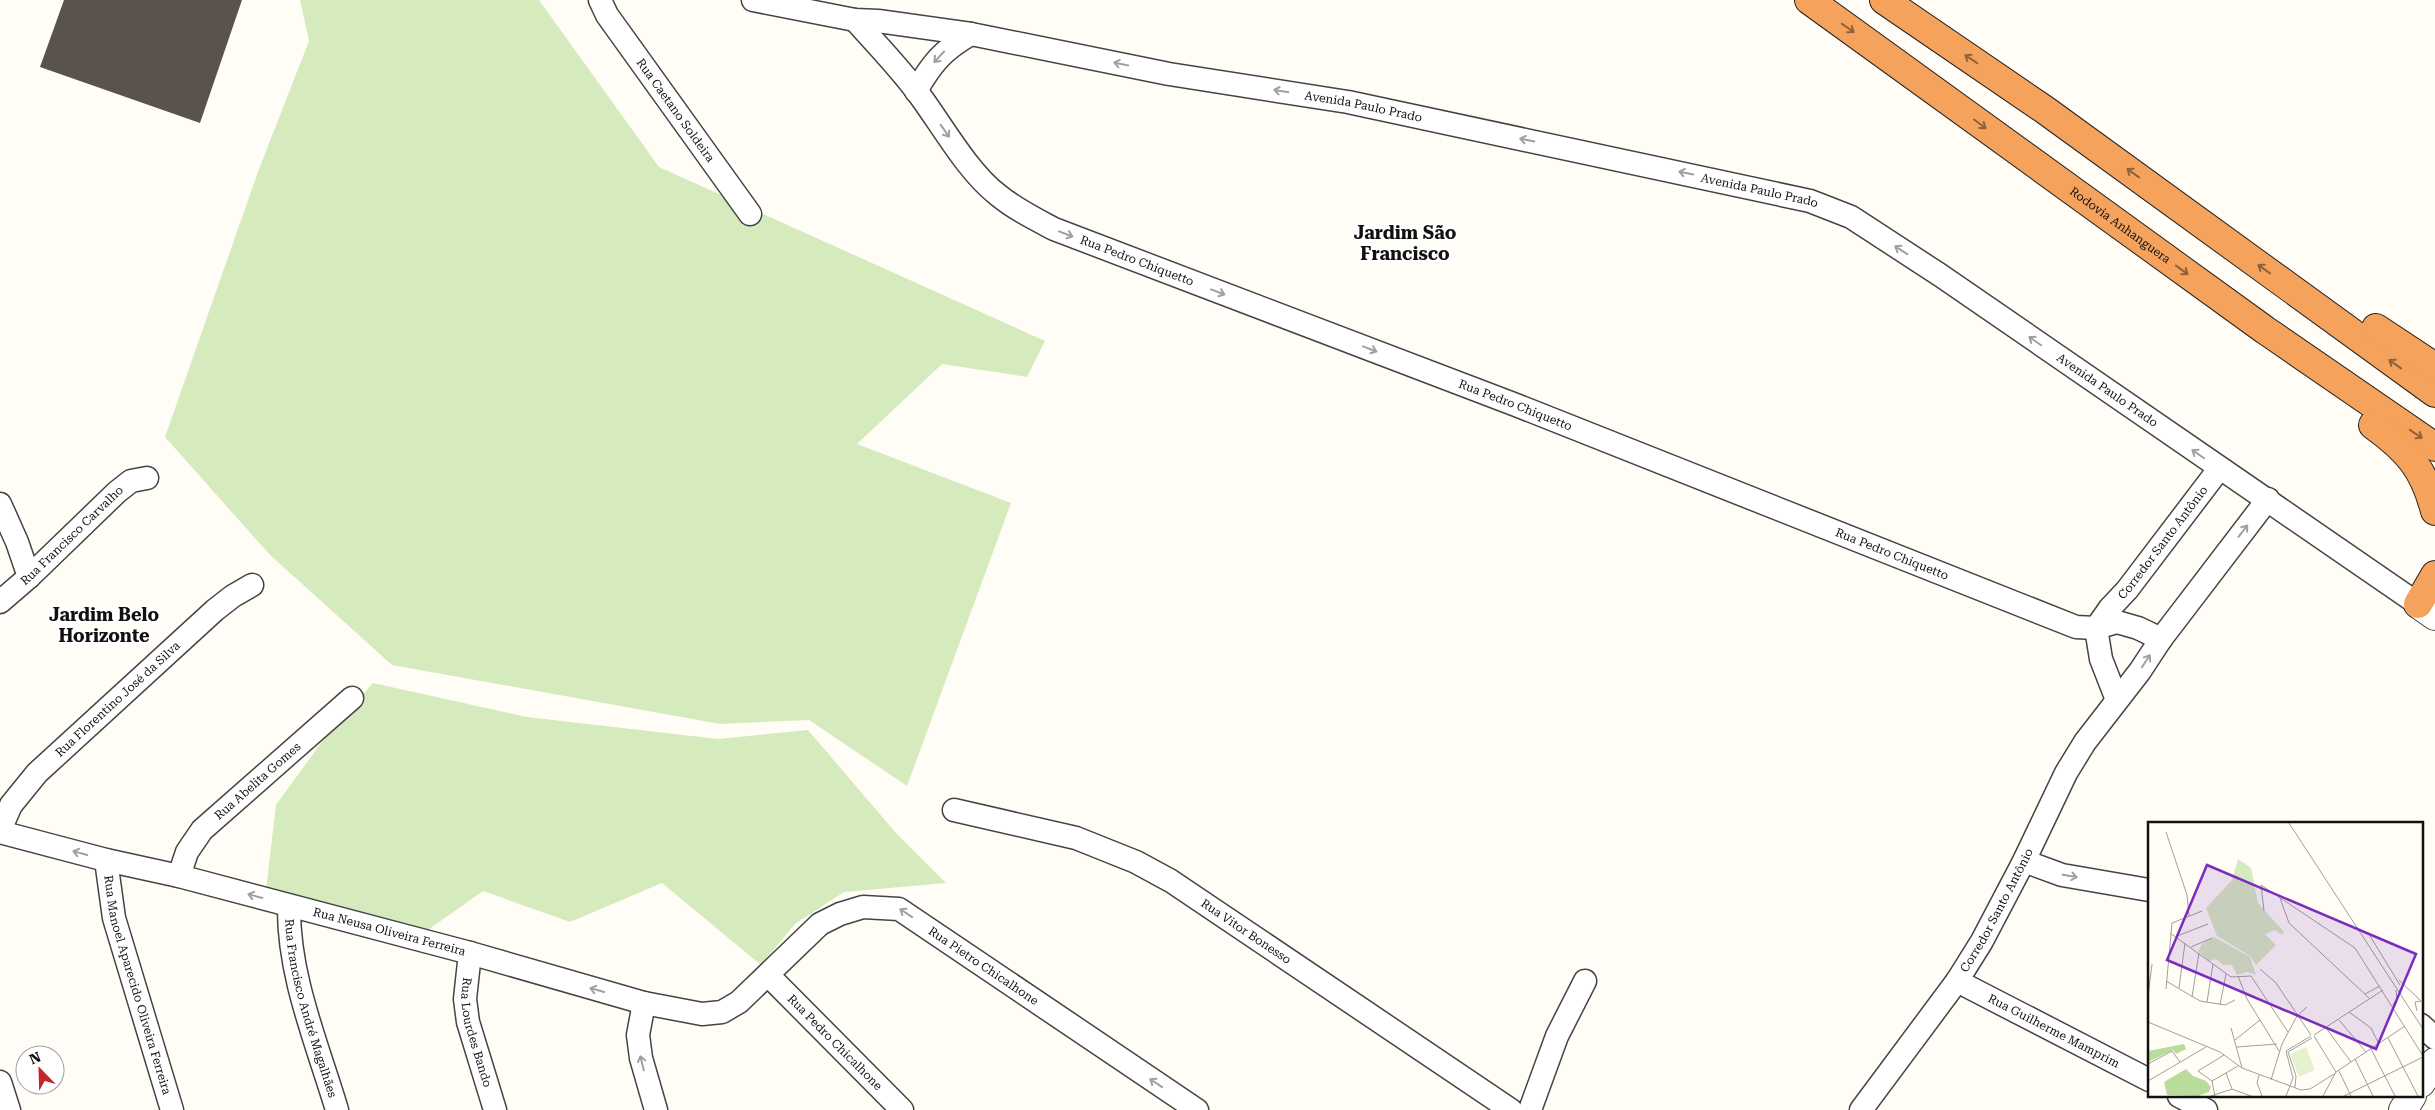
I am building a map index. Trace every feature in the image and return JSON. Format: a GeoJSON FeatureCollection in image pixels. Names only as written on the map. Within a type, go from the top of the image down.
{"type":"FeatureCollection","features":[{"type":"Feature","properties":{"kind":"highway","name":"Rodovia Anhanguera"},"geometry":{"type":"LineString","coordinates":[[1808,0],[2265,330],[2435,447]]}},
{"type":"Feature","properties":{"kind":"highway"},"geometry":{"type":"LineString","coordinates":[[1884,0],[2045,110],[2435,393]]}},
{"type":"Feature","properties":{"kind":"highway"},"geometry":{"type":"LineString","coordinates":[[2316,307],[2346,309],[2435,367]]}},
{"type":"Feature","properties":{"kind":"highway"},"geometry":{"type":"LineString","coordinates":[[2265,330],[2271,354],[2396,441],[2413,459],[2424,478],[2435,511]]}},
{"type":"Feature","properties":{"kind":"highway"},"geometry":{"type":"LineString","coordinates":[[2431,613],[2435,575]]}},
{"type":"Feature","properties":{"kind":"street","name":"Avenida Paulo Prado"},"geometry":{"type":"LineString","coordinates":[[753,0],[855,20],[911,25],[972,34],[1169,74],[1348,102],[1810,201],[1851,217],[1932,270],[2219,468],[2268,499],[2431,613]]}},
{"type":"Feature","properties":{"kind":"street","name":"Rua Caetano Soldeira"},"geometry":{"type":"LineString","coordinates":[[600,2],[750,214]]}},
{"type":"Feature","properties":{"kind":"street","name":"Rua Pedro Chiquetto"},"geometry":{"type":"LineString","coordinates":[[855,20],[916,91],[953,143],[997,194],[1054,229],[1516,405],[2076,627],[2096,628],[2117,622],[2138,628],[2161,639]]}},
{"type":"Feature","properties":{"kind":"street"},"geometry":{"type":"LineString","coordinates":[[884,53],[887,38],[892,33],[911,25]]}},
{"type":"Feature","properties":{"kind":"street"},"geometry":{"type":"LineString","coordinates":[[916,91],[936,59],[952,46],[972,34]]}},
{"type":"Feature","properties":{"kind":"street","name":"Corredor Santo Antônio"},"geometry":{"type":"LineString","coordinates":[[2096,628],[2219,468]]}},
{"type":"Feature","properties":{"kind":"street","name":"Rua Francisco Carvalho"},"geometry":{"type":"LineString","coordinates":[[0,602],[29,577],[117,492],[132,481],[147,478]]}},
{"type":"Feature","properties":{"kind":"street","name":"Corredor Santo Antônio"},"geometry":{"type":"LineString","coordinates":[[1861,1110],[1958,981],[1982,941],[2024,861],[2066,773],[2085,742],[2140,672],[2161,639],[2268,499]]}},
{"type":"Feature","properties":{"kind":"street"},"geometry":{"type":"LineString","coordinates":[[0,504],[17,542],[29,577]]}},
{"type":"Feature","properties":{"kind":"street","name":"Rua Florentino José da Silva"},"geometry":{"type":"LineString","coordinates":[[0,831],[11,806],[37,773],[215,610],[233,596],[252,585]]}},
{"type":"Feature","properties":{"kind":"street"},"geometry":{"type":"LineString","coordinates":[[2096,628],[2101,659],[2117,700]]}},
{"type":"Feature","properties":{"kind":"street","name":"Rua Abelita Gomes"},"geometry":{"type":"LineString","coordinates":[[179,876],[187,852],[202,830],[352,698]]}},
{"type":"Feature","properties":{"kind":"street","name":"Rua Vitor Bonesso"},"geometry":{"type":"LineString","coordinates":[[954,810],[1076,838],[1136,862],[1171,881],[1511,1110]]}},
{"type":"Feature","properties":{"kind":"street","name":"Rua Neusa Oliveira Ferreira"},"geometry":{"type":"LineString","coordinates":[[0,831],[470,953],[644,1003],[702,1014],[722,1012],[739,1002],[768,975]]}},
{"type":"Feature","properties":{"kind":"street","name":"Rua Manoel Aparecido Oliveira Ferreira"},"geometry":{"type":"LineString","coordinates":[[106,860],[114,918],[172,1110]]}},
{"type":"Feature","properties":{"kind":"street"},"geometry":{"type":"LineString","coordinates":[[2024,861],[2062,874],[2148,890]]}},
{"type":"Feature","properties":{"kind":"street","name":"Rua Francisco André Magalhães"},"geometry":{"type":"LineString","coordinates":[[289,906],[289,934],[293,964],[337,1110]]}},
{"type":"Feature","properties":{"kind":"street","name":"Rua Pietro Chicalhone"},"geometry":{"type":"LineString","coordinates":[[768,975],[820,924],[840,914],[863,907],[899,909],[1197,1110]]}},
{"type":"Feature","properties":{"kind":"street","name":"Rua Lourdes Bando"},"geometry":{"type":"LineString","coordinates":[[470,953],[464,999],[468,1022],[496,1110]]}},
{"type":"Feature","properties":{"kind":"street","name":"Rua Pedro Chicalhone"},"geometry":{"type":"LineString","coordinates":[[768,975],[902,1110]]}},
{"type":"Feature","properties":{"kind":"street"},"geometry":{"type":"LineString","coordinates":[[1530,1110],[1557,1036],[1585,981]]}},
{"type":"Feature","properties":{"kind":"street","name":"Rua Guilherme Mamprim"},"geometry":{"type":"LineString","coordinates":[[1958,981],[2148,1079]]}},
{"type":"Feature","properties":{"kind":"street"},"geometry":{"type":"LineString","coordinates":[[644,1003],[638,1035],[641,1058],[656,1110]]}},
{"type":"Feature","properties":{"kind":"street"},"geometry":{"type":"LineString","coordinates":[[2422,1026],[2435,1038]]}},
{"type":"Feature","properties":{"kind":"street"},"geometry":{"type":"LineString","coordinates":[[2422,1082],[2435,1062]]}},
{"type":"Feature","properties":{"kind":"street"},"geometry":{"type":"LineString","coordinates":[[0,1082],[9,1110]]}},
{"type":"Feature","properties":{"kind":"street"},"geometry":{"type":"LineString","coordinates":[[2183,1098],[2206,1110]]}},
{"type":"Feature","properties":{"kind":"street"},"geometry":{"type":"LineString","coordinates":[[2403,1110],[2411,1098]]}},
{"type":"Feature","properties":{"kind":"green space"},"geometry":{"type":"Polygon","coordinates":[[[300,0],[539,0],[659,167],[1045,341],[1027,377],[942,364],[857,444],[1011,503],[907,786],[809,720],[720,724],[392,665],[270,555],[165,437],[259,169],[309,41],[300,0]]]}},
{"type":"Feature","properties":{"kind":"green space"},"geometry":{"type":"Polygon","coordinates":[[[373,683],[527,717],[718,739],[808,730],[896,833],[946,883],[844,892],[795,924],[761,965],[662,883],[570,922],[483,891],[415,939],[266,890],[276,805],[321,743],[373,683]]]}},
{"type":"Feature","properties":{"kind":"building"},"geometry":{"type":"Polygon","coordinates":[[[64,0],[242,0],[200,123],[40,67],[64,0]]]}},
{"type":"Feature","properties":{"kind":"district","name":"Jardim São Francisco"},"geometry":{"type":"Point","coordinates":[1405,243]}},
{"type":"Feature","properties":{"kind":"district","name":"Jardim Belo Horizonte"},"geometry":{"type":"Point","coordinates":[104,625]}}]}
